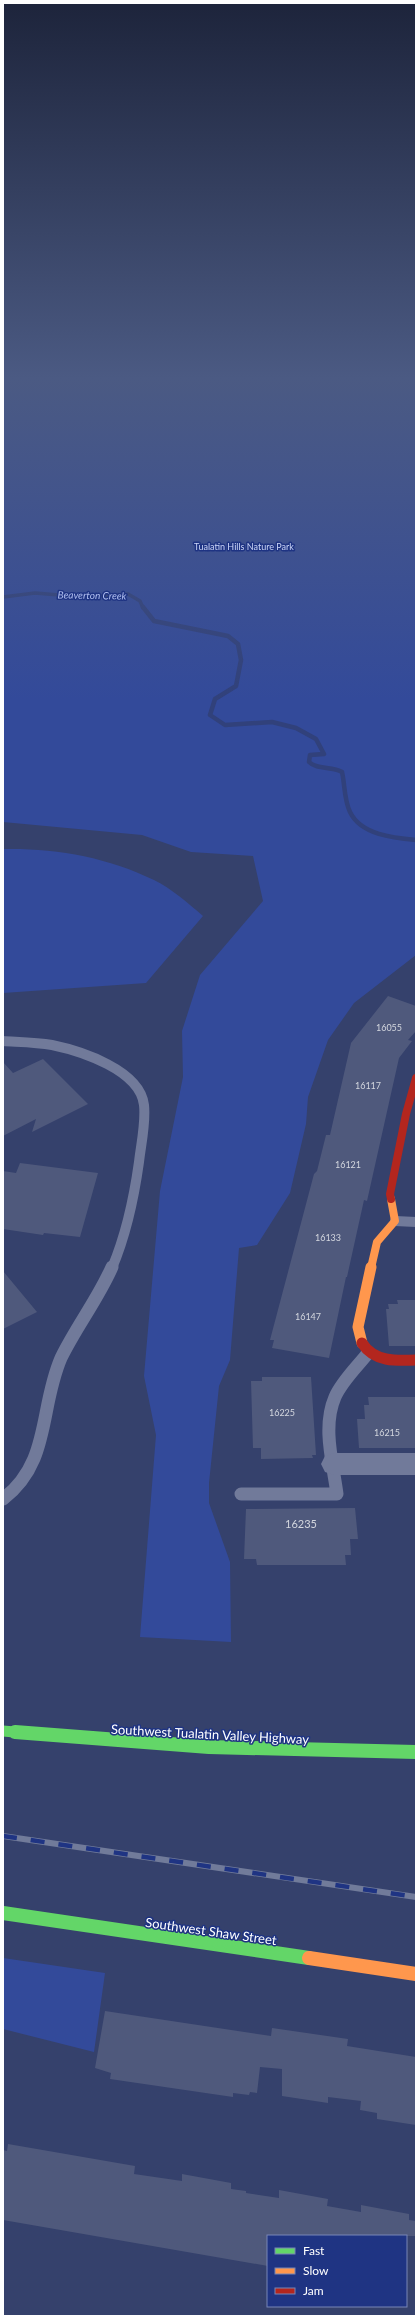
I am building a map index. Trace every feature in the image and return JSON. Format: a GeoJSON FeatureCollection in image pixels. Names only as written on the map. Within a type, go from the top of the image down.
{"type":"FeatureCollection","features":[{"type":"Feature","properties":{"kind":"street"},"geometry":{"type":"LineString","coordinates":[[416,1078],[391,1189],[395,1222],[377,1242],[358,1327],[358,1336],[368,1353],[388,1361],[416,1360]]}},
{"type":"Feature","properties":{"kind":"street"},"geometry":{"type":"LineString","coordinates":[[334,1464],[416,1464]]}},
{"type":"Feature","properties":{"kind":"street","name":"Southwest Tualatin Valley Highway"},"geometry":{"type":"LineString","coordinates":[[3,1731],[84,1740],[304,1752],[416,1752]]}},
{"type":"Feature","properties":{"kind":"street","name":"Southwest Shaw Street"},"geometry":{"type":"LineString","coordinates":[[3,1913],[416,1974]]}},
{"type":"Feature","properties":{"kind":"lane"},"geometry":{"type":"LineString","coordinates":[[3,1041],[58,1046],[88,1057],[122,1073],[136,1084],[142,1094],[144,1105],[132,1194],[119,1249],[108,1277],[94,1305],[64,1350],[56,1371],[36,1455],[30,1472],[20,1485],[3,1499]]}},
{"type":"Feature","properties":{"kind":"lane"},"geometry":{"type":"LineString","coordinates":[[395,1222],[416,1222]]}},
{"type":"Feature","properties":{"kind":"lane"},"geometry":{"type":"LineString","coordinates":[[241,1494],[337,1494],[334,1464],[329,1441],[332,1410],[343,1384],[368,1353]]}},
{"type":"Feature","properties":{"kind":"green space","name":"Tualatin Hills Nature Park"},"geometry":{"type":"Polygon","coordinates":[[[3,484],[416,484],[416,955],[354,1003],[328,1040],[308,1097],[306,1124],[290,1193],[257,1245],[239,1248],[230,1360],[219,1386],[209,1483],[209,1503],[230,1562],[231,1642],[140,1637],[156,1435],[144,1376],[160,1191],[183,1077],[182,1031],[200,975],[263,901],[253,856],[191,852],[142,835],[3,822],[3,484]]]}},
{"type":"Feature","properties":{"kind":"green space"},"geometry":{"type":"Polygon","coordinates":[[[3,849],[61,852],[118,865],[161,884],[180,896],[203,916],[146,983],[3,993],[3,849]]]}},
{"type":"Feature","properties":{"kind":"green space"},"geometry":{"type":"Polygon","coordinates":[[[3,1958],[105,1973],[94,2052],[3,2029],[3,1958]]]}},
{"type":"Feature","properties":{"kind":"building"},"geometry":{"type":"Polygon","coordinates":[[[388,996],[416,1006],[416,1031],[408,1040],[412,1041],[399,1058],[367,1201],[364,1200],[346,1277],[329,1358],[272,1348],[274,1340],[270,1340],[314,1174],[317,1171],[326,1135],[330,1135],[351,1043],[388,996]]]}},
{"type":"Feature","properties":{"kind":"building"},"geometry":{"type":"Polygon","coordinates":[[[43,1059],[88,1104],[32,1132],[36,1119],[3,1136],[3,1062],[13,1073],[43,1059]]]}},
{"type":"Feature","properties":{"kind":"building"},"geometry":{"type":"Polygon","coordinates":[[[20,1163],[98,1173],[80,1237],[44,1233],[43,1235],[3,1229],[3,1171],[16,1173],[20,1163]]]}},
{"type":"Feature","properties":{"kind":"building"},"geometry":{"type":"Polygon","coordinates":[[[3,1271],[37,1312],[3,1329],[3,1271]]]}},
{"type":"Feature","properties":{"kind":"building"},"geometry":{"type":"Polygon","coordinates":[[[397,1300],[416,1300],[416,1346],[389,1346],[386,1309],[389,1309],[388,1304],[398,1304],[397,1300]]]}},
{"type":"Feature","properties":{"kind":"building"},"geometry":{"type":"Polygon","coordinates":[[[262,1377],[311,1377],[316,1455],[312,1455],[313,1458],[261,1459],[261,1448],[253,1448],[251,1381],[262,1381],[262,1377]]]}},
{"type":"Feature","properties":{"kind":"building"},"geometry":{"type":"Polygon","coordinates":[[[368,1397],[416,1397],[416,1448],[359,1448],[357,1419],[365,1419],[364,1405],[369,1405],[368,1397]]]}},
{"type":"Feature","properties":{"kind":"building"},"geometry":{"type":"Polygon","coordinates":[[[355,1508],[358,1539],[350,1539],[351,1555],[345,1555],[346,1565],[257,1565],[256,1559],[244,1559],[246,1509],[355,1508]]]}},
{"type":"Feature","properties":{"kind":"building"},"geometry":{"type":"Polygon","coordinates":[[[105,2011],[271,2036],[272,2028],[348,2039],[347,2046],[416,2057],[416,2125],[377,2119],[377,2113],[360,2110],[361,2101],[328,2097],[328,2103],[282,2096],[282,2069],[260,2067],[257,2093],[250,2092],[249,2095],[233,2093],[233,2097],[110,2079],[111,2073],[95,2068],[105,2011]]]}},
{"type":"Feature","properties":{"kind":"building"},"geometry":{"type":"Polygon","coordinates":[[[8,2144],[135,2166],[134,2174],[182,2181],[182,2174],[231,2183],[231,2189],[246,2191],[246,2193],[279,2198],[279,2190],[328,2199],[327,2206],[361,2212],[361,2205],[409,2214],[409,2220],[416,2221],[416,2236],[267,2235],[267,2266],[3,2220],[3,2150],[7,2151],[8,2144]]]}},
{"type":"Feature","properties":{"kind":"waterway","name":"Beaverton Creek"},"geometry":{"type":"LineString","coordinates":[[3,597],[35,593],[83,597],[128,594],[140,601],[143,608]]}},
{"type":"Feature","properties":{"kind":"waterway","name":"Beaverton Creek"},"geometry":{"type":"LineString","coordinates":[[143,607],[154,621],[228,636],[238,644],[241,660],[236,686],[215,699],[210,715],[225,725],[272,722],[296,728],[316,739],[324,754],[310,755],[309,762],[316,766],[342,772],[347,803],[355,820],[362,826],[379,834],[416,840]]}},
{"type":"Feature","properties":{"kind":"railway"},"geometry":{"type":"LineString","coordinates":[[3,1836],[416,1897]]}},
{"type":"Feature","properties":{"kind":"traffic: fast"},"geometry":{"type":"LineString","coordinates":[[3,1731],[209,1747],[313,1751],[416,1752]]}},
{"type":"Feature","properties":{"kind":"traffic: fast"},"geometry":{"type":"LineString","coordinates":[[3,1913],[309,1958]]}},
{"type":"Feature","properties":{"kind":"traffic: slow"},"geometry":{"type":"LineString","coordinates":[[362,1343],[358,1327],[377,1242],[395,1221],[391,1199]]}},
{"type":"Feature","properties":{"kind":"traffic: slow"},"geometry":{"type":"LineString","coordinates":[[309,1958],[416,1974]]}},
{"type":"Feature","properties":{"kind":"traffic: jam"},"geometry":{"type":"LineString","coordinates":[[391,1199],[390,1194],[406,1114],[416,1078]]}},
{"type":"Feature","properties":{"kind":"traffic: jam"},"geometry":{"type":"LineString","coordinates":[[362,1343],[366,1350],[378,1357],[401,1361],[416,1360]]}}]}
